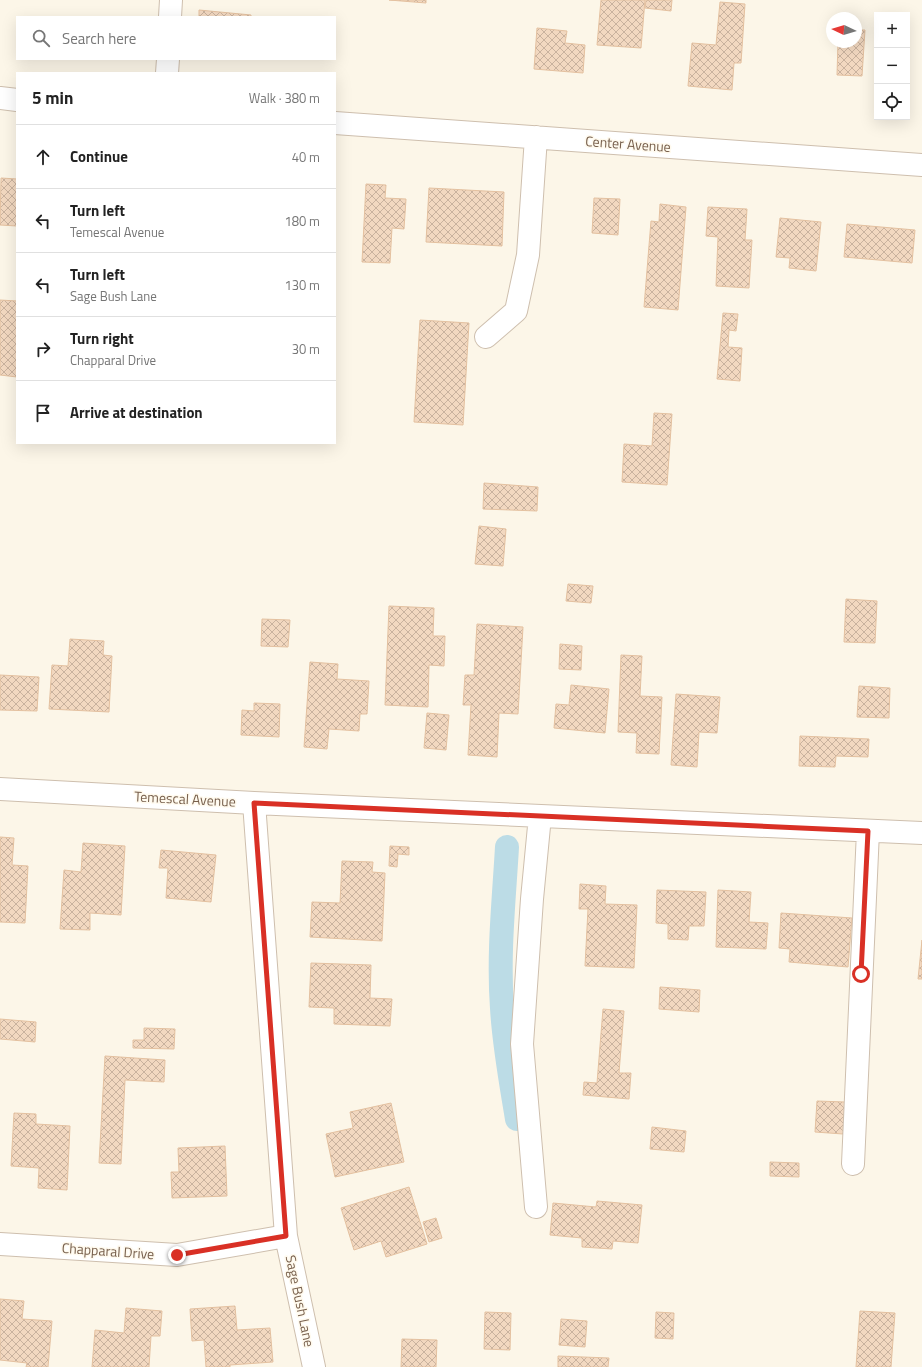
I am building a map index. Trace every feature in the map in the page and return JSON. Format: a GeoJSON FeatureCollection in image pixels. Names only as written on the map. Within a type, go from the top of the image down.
{"type":"FeatureCollection","features":[{"type":"Feature","properties":{"kind":"street"},"geometry":{"type":"LineString","coordinates":[[170,16],[171,0]]}},
{"type":"Feature","properties":{"kind":"street"},"geometry":{"type":"LineString","coordinates":[[167,72],[168,60]]}},
{"type":"Feature","properties":{"kind":"street"},"geometry":{"type":"LineString","coordinates":[[0,98],[16,100]]}},
{"type":"Feature","properties":{"kind":"street","name":"Center Avenue"},"geometry":{"type":"LineString","coordinates":[[336,123],[922,165]]}},
{"type":"Feature","properties":{"kind":"street"},"geometry":{"type":"LineString","coordinates":[[486,337],[516,311],[528,255],[536,137]]}},
{"type":"Feature","properties":{"kind":"street","name":"Temescal Avenue"},"geometry":{"type":"LineString","coordinates":[[0,789],[254,803],[922,833]]}},
{"type":"Feature","properties":{"kind":"street","name":"Sage Bush Lane"},"geometry":{"type":"LineString","coordinates":[[254,803],[286,1236],[314,1367]]}},
{"type":"Feature","properties":{"kind":"street"},"geometry":{"type":"LineString","coordinates":[[536,1207],[522,1044],[532,899],[540,816]]}},
{"type":"Feature","properties":{"kind":"street"},"geometry":{"type":"LineString","coordinates":[[853,1164],[868,831]]}},
{"type":"Feature","properties":{"kind":"street","name":"Chapparal Drive"},"geometry":{"type":"LineString","coordinates":[[0,1244],[177,1255],[286,1236]]}},
{"type":"Feature","properties":{"kind":"building"},"geometry":{"type":"Polygon","coordinates":[[[389,0],[426,0],[426,3],[389,0]]]}},
{"type":"Feature","properties":{"kind":"building"},"geometry":{"type":"Polygon","coordinates":[[[601,0],[645,0],[641,48],[597,45],[601,0]]]}},
{"type":"Feature","properties":{"kind":"building"},"geometry":{"type":"Polygon","coordinates":[[[646,0],[672,0],[671,11],[645,8],[646,0]]]}},
{"type":"Feature","properties":{"kind":"building"},"geometry":{"type":"Polygon","coordinates":[[[720,2],[745,4],[741,63],[734,63],[732,90],[688,86],[692,43],[716,45],[720,2]]]}},
{"type":"Feature","properties":{"kind":"building"},"geometry":{"type":"Polygon","coordinates":[[[199,10],[251,15],[251,16],[199,16],[199,10]]]}},
{"type":"Feature","properties":{"kind":"building"},"geometry":{"type":"Polygon","coordinates":[[[537,28],[567,31],[565,43],[585,45],[583,73],[534,69],[537,28]]]}},
{"type":"Feature","properties":{"kind":"building"},"geometry":{"type":"Polygon","coordinates":[[[862,30],[865,30],[862,76],[837,75],[838,48],[862,48],[862,30]]]}},
{"type":"Feature","properties":{"kind":"building"},"geometry":{"type":"Polygon","coordinates":[[[1,178],[16,179],[16,226],[0,225],[1,178]]]}},
{"type":"Feature","properties":{"kind":"building"},"geometry":{"type":"Polygon","coordinates":[[[366,184],[386,185],[385,198],[406,199],[404,229],[392,228],[390,263],[362,262],[366,184]]]}},
{"type":"Feature","properties":{"kind":"building"},"geometry":{"type":"Polygon","coordinates":[[[429,188],[504,192],[502,246],[426,242],[429,188]]]}},
{"type":"Feature","properties":{"kind":"building"},"geometry":{"type":"Polygon","coordinates":[[[594,198],[620,199],[618,235],[592,233],[594,198]]]}},
{"type":"Feature","properties":{"kind":"building"},"geometry":{"type":"Polygon","coordinates":[[[660,204],[686,207],[678,310],[644,307],[651,221],[659,222],[660,204]]]}},
{"type":"Feature","properties":{"kind":"building"},"geometry":{"type":"Polygon","coordinates":[[[708,207],[747,209],[745,240],[752,240],[749,288],[716,286],[718,237],[706,236],[708,207]]]}},
{"type":"Feature","properties":{"kind":"building"},"geometry":{"type":"Polygon","coordinates":[[[780,218],[821,222],[816,271],[789,268],[790,258],[776,257],[780,218]]]}},
{"type":"Feature","properties":{"kind":"building"},"geometry":{"type":"Polygon","coordinates":[[[847,224],[915,230],[912,263],[844,257],[847,224]]]}},
{"type":"Feature","properties":{"kind":"building"},"geometry":{"type":"Polygon","coordinates":[[[0,300],[16,301],[16,377],[0,375],[0,300]]]}},
{"type":"Feature","properties":{"kind":"building"},"geometry":{"type":"Polygon","coordinates":[[[723,313],[738,314],[736,331],[729,330],[728,347],[742,348],[740,381],[717,379],[723,313]]]}},
{"type":"Feature","properties":{"kind":"building"},"geometry":{"type":"Polygon","coordinates":[[[420,320],[469,323],[463,425],[414,422],[420,320]]]}},
{"type":"Feature","properties":{"kind":"building"},"geometry":{"type":"Polygon","coordinates":[[[654,413],[672,414],[667,485],[622,482],[624,444],[652,446],[654,413]]]}},
{"type":"Feature","properties":{"kind":"building"},"geometry":{"type":"Polygon","coordinates":[[[484,483],[538,487],[537,511],[483,509],[484,483]]]}},
{"type":"Feature","properties":{"kind":"building"},"geometry":{"type":"Polygon","coordinates":[[[479,526],[506,529],[503,566],[475,564],[479,526]]]}},
{"type":"Feature","properties":{"kind":"building"},"geometry":{"type":"Polygon","coordinates":[[[568,584],[593,586],[591,603],[566,601],[568,584]]]}},
{"type":"Feature","properties":{"kind":"building"},"geometry":{"type":"Polygon","coordinates":[[[846,599],[877,601],[875,643],[844,642],[846,599]]]}},
{"type":"Feature","properties":{"kind":"building"},"geometry":{"type":"Polygon","coordinates":[[[389,606],[434,608],[433,636],[445,636],[444,666],[429,665],[428,707],[385,705],[389,606]]]}},
{"type":"Feature","properties":{"kind":"building"},"geometry":{"type":"Polygon","coordinates":[[[262,619],[290,620],[288,647],[261,646],[262,619]]]}},
{"type":"Feature","properties":{"kind":"building"},"geometry":{"type":"Polygon","coordinates":[[[477,624],[523,627],[518,714],[499,713],[497,757],[468,755],[471,705],[463,705],[465,675],[474,675],[477,624]]]}},
{"type":"Feature","properties":{"kind":"building"},"geometry":{"type":"Polygon","coordinates":[[[70,639],[104,641],[103,655],[112,656],[109,712],[49,709],[52,665],[68,666],[70,639]]]}},
{"type":"Feature","properties":{"kind":"building"},"geometry":{"type":"Polygon","coordinates":[[[560,644],[582,646],[581,670],[559,669],[560,644]]]}},
{"type":"Feature","properties":{"kind":"building"},"geometry":{"type":"Polygon","coordinates":[[[621,655],[642,656],[640,696],[662,697],[659,754],[636,753],[637,733],[618,732],[621,655]]]}},
{"type":"Feature","properties":{"kind":"building"},"geometry":{"type":"Polygon","coordinates":[[[310,662],[338,664],[337,679],[369,681],[367,714],[360,714],[359,731],[329,729],[327,749],[304,747],[310,662]]]}},
{"type":"Feature","properties":{"kind":"building"},"geometry":{"type":"Polygon","coordinates":[[[0,675],[39,677],[37,711],[0,710],[0,675]]]}},
{"type":"Feature","properties":{"kind":"building"},"geometry":{"type":"Polygon","coordinates":[[[571,685],[609,689],[605,733],[554,728],[556,704],[569,705],[571,685]]]}},
{"type":"Feature","properties":{"kind":"building"},"geometry":{"type":"Polygon","coordinates":[[[859,686],[890,688],[889,718],[857,717],[859,686]]]}},
{"type":"Feature","properties":{"kind":"building"},"geometry":{"type":"Polygon","coordinates":[[[676,694],[720,697],[717,733],[699,732],[697,767],[671,765],[676,694]]]}},
{"type":"Feature","properties":{"kind":"building"},"geometry":{"type":"Polygon","coordinates":[[[254,703],[280,704],[279,737],[241,735],[242,710],[254,711],[254,703]]]}},
{"type":"Feature","properties":{"kind":"building"},"geometry":{"type":"Polygon","coordinates":[[[427,713],[449,715],[446,750],[424,748],[427,713]]]}},
{"type":"Feature","properties":{"kind":"building"},"geometry":{"type":"Polygon","coordinates":[[[800,736],[869,739],[868,757],[836,756],[835,767],[799,766],[800,736]]]}},
{"type":"Feature","properties":{"kind":"building"},"geometry":{"type":"Polygon","coordinates":[[[0,837],[14,838],[12,865],[28,866],[25,923],[0,922],[0,837]]]}},
{"type":"Feature","properties":{"kind":"building"},"geometry":{"type":"Polygon","coordinates":[[[83,843],[125,846],[121,915],[90,913],[90,930],[60,929],[64,870],[81,872],[83,843]]]}},
{"type":"Feature","properties":{"kind":"building"},"geometry":{"type":"Polygon","coordinates":[[[390,846],[409,847],[409,855],[398,854],[397,867],[389,866],[390,846]]]}},
{"type":"Feature","properties":{"kind":"building"},"geometry":{"type":"Polygon","coordinates":[[[161,850],[216,855],[211,902],[166,898],[168,868],[159,868],[161,850]]]}},
{"type":"Feature","properties":{"kind":"building"},"geometry":{"type":"Polygon","coordinates":[[[342,861],[373,862],[372,872],[385,873],[382,941],[310,937],[312,902],[340,903],[342,861]]]}},
{"type":"Feature","properties":{"kind":"building"},"geometry":{"type":"Polygon","coordinates":[[[580,884],[606,886],[605,904],[637,905],[634,968],[585,966],[588,909],[579,909],[580,884]]]}},
{"type":"Feature","properties":{"kind":"building"},"geometry":{"type":"Polygon","coordinates":[[[657,890],[706,892],[704,926],[689,926],[688,940],[668,939],[668,924],[656,923],[657,890]]]}},
{"type":"Feature","properties":{"kind":"building"},"geometry":{"type":"Polygon","coordinates":[[[718,890],[751,892],[749,922],[768,923],[766,949],[716,947],[718,890]]]}},
{"type":"Feature","properties":{"kind":"building"},"geometry":{"type":"Polygon","coordinates":[[[781,913],[852,918],[848,967],[789,962],[790,949],[779,948],[781,913]]]}},
{"type":"Feature","properties":{"kind":"building"},"geometry":{"type":"Polygon","coordinates":[[[922,940],[922,979],[918,979],[922,940]]]}},
{"type":"Feature","properties":{"kind":"building"},"geometry":{"type":"Polygon","coordinates":[[[311,963],[371,965],[370,998],[392,999],[390,1026],[334,1024],[334,1008],[309,1007],[311,963]]]}},
{"type":"Feature","properties":{"kind":"building"},"geometry":{"type":"Polygon","coordinates":[[[660,987],[700,990],[699,1012],[659,1009],[660,987]]]}},
{"type":"Feature","properties":{"kind":"building"},"geometry":{"type":"Polygon","coordinates":[[[603,1009],[624,1011],[619,1073],[631,1073],[629,1099],[583,1095],[584,1082],[597,1083],[603,1009]]]}},
{"type":"Feature","properties":{"kind":"building"},"geometry":{"type":"Polygon","coordinates":[[[0,1019],[36,1022],[35,1042],[0,1039],[0,1019]]]}},
{"type":"Feature","properties":{"kind":"building"},"geometry":{"type":"Polygon","coordinates":[[[144,1028],[175,1029],[174,1049],[133,1048],[133,1040],[144,1040],[144,1028]]]}},
{"type":"Feature","properties":{"kind":"building"},"geometry":{"type":"Polygon","coordinates":[[[105,1056],[165,1060],[164,1082],[125,1080],[121,1164],[99,1163],[105,1056]]]}},
{"type":"Feature","properties":{"kind":"building"},"geometry":{"type":"Polygon","coordinates":[[[817,1101],[845,1102],[843,1134],[815,1132],[817,1101]]]}},
{"type":"Feature","properties":{"kind":"building"},"geometry":{"type":"Polygon","coordinates":[[[391,1103],[404,1162],[335,1177],[326,1134],[353,1128],[350,1112],[391,1103]]]}},
{"type":"Feature","properties":{"kind":"building"},"geometry":{"type":"Polygon","coordinates":[[[14,1113],[36,1114],[36,1124],[70,1126],[67,1190],[38,1188],[39,1168],[11,1166],[14,1113]]]}},
{"type":"Feature","properties":{"kind":"building"},"geometry":{"type":"Polygon","coordinates":[[[652,1127],[686,1131],[684,1152],[650,1149],[652,1127]]]}},
{"type":"Feature","properties":{"kind":"building"},"geometry":{"type":"Polygon","coordinates":[[[225,1146],[227,1196],[172,1198],[171,1172],[179,1172],[178,1148],[225,1146]]]}},
{"type":"Feature","properties":{"kind":"building"},"geometry":{"type":"Polygon","coordinates":[[[770,1162],[799,1163],[799,1177],[770,1176],[770,1162]]]}},
{"type":"Feature","properties":{"kind":"building"},"geometry":{"type":"Polygon","coordinates":[[[409,1187],[427,1244],[386,1257],[381,1241],[354,1250],[341,1208],[409,1187]]]}},
{"type":"Feature","properties":{"kind":"building"},"geometry":{"type":"Polygon","coordinates":[[[597,1201],[642,1205],[638,1243],[613,1241],[612,1249],[582,1247],[582,1238],[550,1235],[553,1203],[596,1207],[597,1201]]]}},
{"type":"Feature","properties":{"kind":"building"},"geometry":{"type":"Polygon","coordinates":[[[436,1218],[442,1238],[429,1242],[423,1222],[436,1218]]]}},
{"type":"Feature","properties":{"kind":"building"},"geometry":{"type":"Polygon","coordinates":[[[0,1299],[24,1301],[22,1319],[52,1321],[48,1367],[26,1367],[27,1363],[0,1360],[0,1299]]]}},
{"type":"Feature","properties":{"kind":"building"},"geometry":{"type":"Polygon","coordinates":[[[235,1306],[237,1330],[270,1328],[273,1362],[230,1365],[230,1367],[206,1367],[204,1340],[192,1341],[190,1309],[235,1306]]]}},
{"type":"Feature","properties":{"kind":"building"},"geometry":{"type":"Polygon","coordinates":[[[126,1308],[162,1311],[160,1336],[151,1336],[149,1367],[92,1367],[95,1330],[124,1333],[126,1308]]]}},
{"type":"Feature","properties":{"kind":"building"},"geometry":{"type":"Polygon","coordinates":[[[860,1311],[895,1313],[891,1367],[856,1367],[860,1311]]]}},
{"type":"Feature","properties":{"kind":"building"},"geometry":{"type":"Polygon","coordinates":[[[485,1312],[511,1313],[510,1350],[484,1349],[485,1312]]]}},
{"type":"Feature","properties":{"kind":"building"},"geometry":{"type":"Polygon","coordinates":[[[656,1312],[674,1313],[673,1339],[655,1338],[656,1312]]]}},
{"type":"Feature","properties":{"kind":"building"},"geometry":{"type":"Polygon","coordinates":[[[561,1319],[587,1321],[585,1347],[559,1345],[561,1319]]]}},
{"type":"Feature","properties":{"kind":"building"},"geometry":{"type":"Polygon","coordinates":[[[402,1339],[437,1340],[436,1367],[401,1367],[402,1339]]]}},
{"type":"Feature","properties":{"kind":"building"},"geometry":{"type":"Polygon","coordinates":[[[558,1356],[609,1358],[608,1367],[558,1367],[558,1356]]]}},
{"type":"Feature","properties":{"kind":"waterway"},"geometry":{"type":"LineString","coordinates":[[507,847],[502,927],[501,988],[504,1036],[517,1119]]}},
{"type":"Feature","properties":{"kind":"route"},"geometry":{"type":"LineString","coordinates":[[177,1255],[286,1236],[254,803],[868,831],[861,974]]}}]}
